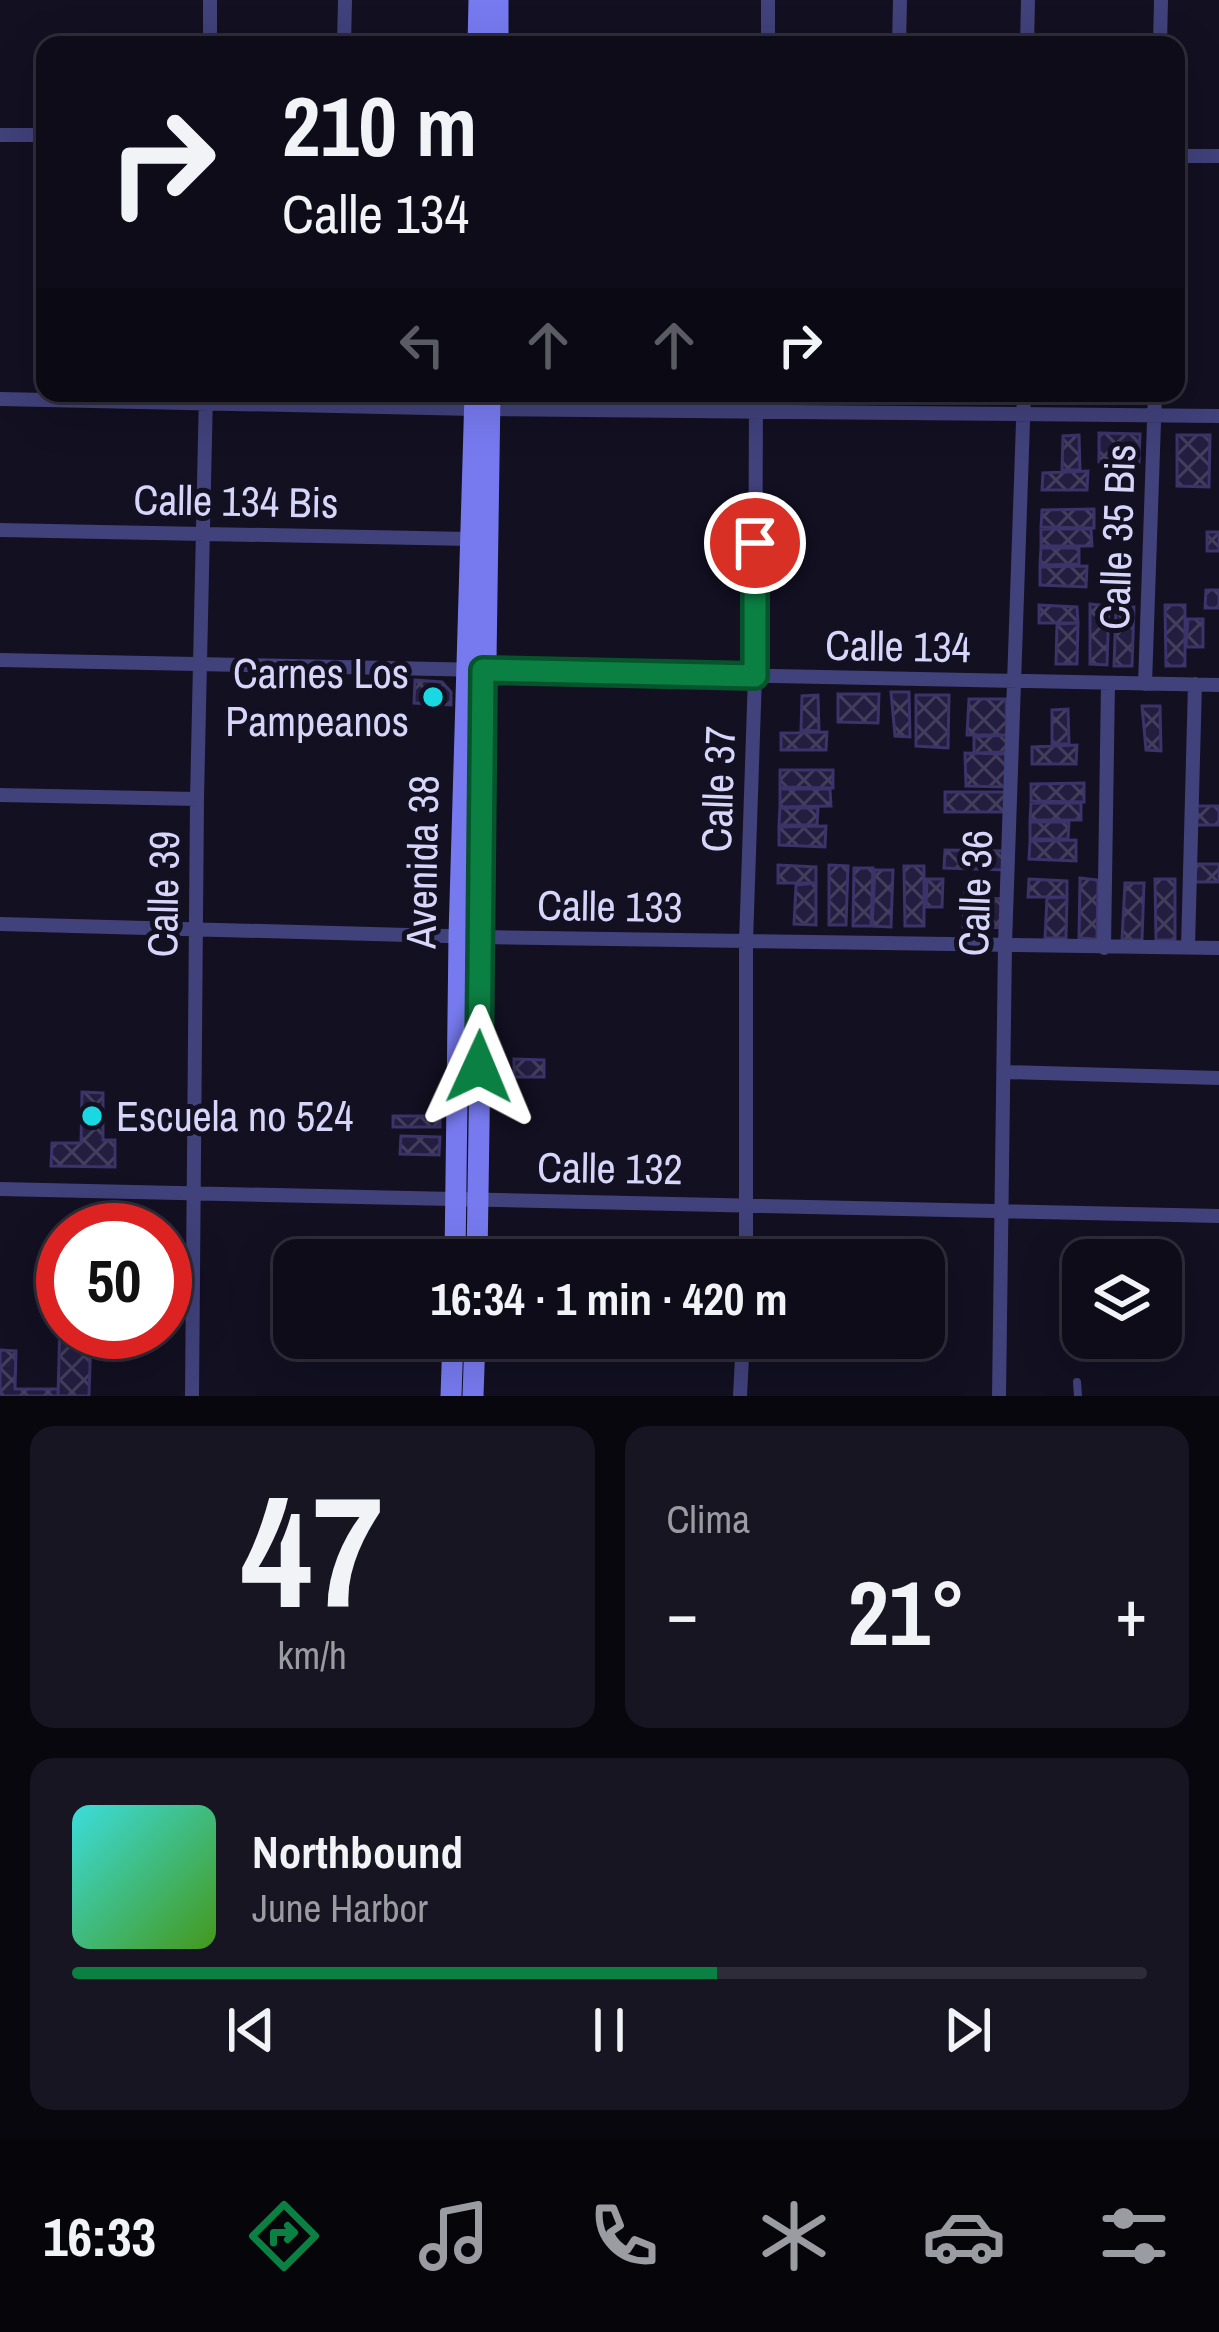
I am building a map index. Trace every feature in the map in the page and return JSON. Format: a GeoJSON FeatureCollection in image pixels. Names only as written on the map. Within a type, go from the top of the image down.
{"type":"FeatureCollection","features":[{"type":"Feature","properties":{"kind":"main road"},"geometry":{"type":"LineString","coordinates":[[478,36],[479,0]]}},
{"type":"Feature","properties":{"kind":"main road"},"geometry":{"type":"LineString","coordinates":[[498,36],[499,0]]}},
{"type":"Feature","properties":{"kind":"main road","name":"Avenida 38"},"geometry":{"type":"LineString","coordinates":[[475,670],[470,539],[482,402]]}},
{"type":"Feature","properties":{"kind":"main road","name":"Avenida 38"},"geometry":{"type":"LineString","coordinates":[[474,1239],[468,1199],[470,936],[482,402]]}},
{"type":"Feature","properties":{"kind":"main road","name":"Avenida 38"},"geometry":{"type":"LineString","coordinates":[[459,1239],[468,1199]]}},
{"type":"Feature","properties":{"kind":"main road"},"geometry":{"type":"LineString","coordinates":[[451,1396],[452,1359]]}},
{"type":"Feature","properties":{"kind":"main road"},"geometry":{"type":"LineString","coordinates":[[473,1396],[474,1359]]}},
{"type":"Feature","properties":{"kind":"street"},"geometry":{"type":"LineString","coordinates":[[210,0],[210,36]]}},
{"type":"Feature","properties":{"kind":"street"},"geometry":{"type":"LineString","coordinates":[[344,36],[345,0]]}},
{"type":"Feature","properties":{"kind":"street"},"geometry":{"type":"LineString","coordinates":[[768,0],[769,36]]}},
{"type":"Feature","properties":{"kind":"street"},"geometry":{"type":"LineString","coordinates":[[899,36],[900,0]]}},
{"type":"Feature","properties":{"kind":"street"},"geometry":{"type":"LineString","coordinates":[[1027,36],[1028,0]]}},
{"type":"Feature","properties":{"kind":"street"},"geometry":{"type":"LineString","coordinates":[[1160,36],[1161,0]]}},
{"type":"Feature","properties":{"kind":"street"},"geometry":{"type":"LineString","coordinates":[[0,135],[36,135]]}},
{"type":"Feature","properties":{"kind":"street"},"geometry":{"type":"LineString","coordinates":[[1185,156],[1219,156]]}},
{"type":"Feature","properties":{"kind":"street"},"geometry":{"type":"LineString","coordinates":[[0,399],[36,399]]}},
{"type":"Feature","properties":{"kind":"street","name":"Calle 39"},"geometry":{"type":"LineString","coordinates":[[192,1396],[206,402]]}},
{"type":"Feature","properties":{"kind":"street"},"geometry":{"type":"LineString","coordinates":[[512,402],[1219,416]]}},
{"type":"Feature","properties":{"kind":"street","name":"Calle 37"},"geometry":{"type":"LineString","coordinates":[[747,1239],[746,942],[755,676],[756,402]]}},
{"type":"Feature","properties":{"kind":"street","name":"Calle 36"},"geometry":{"type":"LineString","coordinates":[[999,1396],[1005,944],[1024,402]]}},
{"type":"Feature","properties":{"kind":"street","name":"Calle 35 Bis"},"geometry":{"type":"LineString","coordinates":[[1145,684],[1154,402]]}},
{"type":"Feature","properties":{"kind":"street","name":"Calle 134 Bis"},"geometry":{"type":"LineString","coordinates":[[0,530],[470,539]]}},
{"type":"Feature","properties":{"kind":"street","name":"Calle 134"},"geometry":{"type":"LineString","coordinates":[[0,660],[1219,685]]}},
{"type":"Feature","properties":{"kind":"street","name":"Calle 35 Bis"},"geometry":{"type":"LineString","coordinates":[[1104,948],[1108,683]]}},
{"type":"Feature","properties":{"kind":"street"},"geometry":{"type":"LineString","coordinates":[[1188,947],[1195,685]]}},
{"type":"Feature","properties":{"kind":"street"},"geometry":{"type":"LineString","coordinates":[[0,795],[197,800]]}},
{"type":"Feature","properties":{"kind":"street","name":"Calle 133"},"geometry":{"type":"LineString","coordinates":[[0,924],[1219,948]]}},
{"type":"Feature","properties":{"kind":"street"},"geometry":{"type":"LineString","coordinates":[[1004,1072],[1219,1078]]}},
{"type":"Feature","properties":{"kind":"street","name":"Calle 132"},"geometry":{"type":"LineString","coordinates":[[0,1189],[1219,1216]]}},
{"type":"Feature","properties":{"kind":"street"},"geometry":{"type":"LineString","coordinates":[[740,1396],[741,1359]]}},
{"type":"Feature","properties":{"kind":"lane"},"geometry":{"type":"LineString","coordinates":[[1077,1382],[1078,1396]]}},
{"type":"Feature","properties":{"kind":"building"},"geometry":{"type":"Polygon","coordinates":[[[1099,433],[1140,434],[1139,462],[1099,462],[1099,433]]]}},
{"type":"Feature","properties":{"kind":"building"},"geometry":{"type":"Polygon","coordinates":[[[1079,435],[1080,470],[1062,470],[1063,436],[1079,435]]]}},
{"type":"Feature","properties":{"kind":"building"},"geometry":{"type":"Polygon","coordinates":[[[1177,435],[1210,435],[1209,487],[1177,486],[1177,435]]]}},
{"type":"Feature","properties":{"kind":"building"},"geometry":{"type":"Polygon","coordinates":[[[1088,471],[1087,490],[1042,490],[1043,473],[1088,471]]]}},
{"type":"Feature","properties":{"kind":"building"},"geometry":{"type":"Polygon","coordinates":[[[1094,509],[1094,528],[1041,527],[1042,510],[1094,509]]]}},
{"type":"Feature","properties":{"kind":"building"},"geometry":{"type":"Polygon","coordinates":[[[1041,529],[1091,529],[1092,546],[1041,546],[1041,529]]]}},
{"type":"Feature","properties":{"kind":"building"},"geometry":{"type":"Polygon","coordinates":[[[1207,532],[1219,532],[1219,551],[1207,551],[1207,532]]]}},
{"type":"Feature","properties":{"kind":"building"},"geometry":{"type":"Polygon","coordinates":[[[1041,548],[1079,548],[1079,564],[1040,565],[1041,548]]]}},
{"type":"Feature","properties":{"kind":"building"},"geometry":{"type":"Polygon","coordinates":[[[1087,566],[1086,587],[1040,585],[1040,567],[1087,566]]]}},
{"type":"Feature","properties":{"kind":"building"},"geometry":{"type":"Polygon","coordinates":[[[1206,590],[1219,590],[1219,608],[1205,608],[1206,590]]]}},
{"type":"Feature","properties":{"kind":"building"},"geometry":{"type":"Polygon","coordinates":[[[1090,604],[1109,606],[1107,665],[1090,664],[1090,604]]]}},
{"type":"Feature","properties":{"kind":"building"},"geometry":{"type":"Polygon","coordinates":[[[1039,605],[1077,607],[1078,623],[1039,623],[1039,605]]]}},
{"type":"Feature","properties":{"kind":"building"},"geometry":{"type":"Polygon","coordinates":[[[1165,605],[1185,605],[1185,666],[1166,666],[1165,605]]]}},
{"type":"Feature","properties":{"kind":"building"},"geometry":{"type":"Polygon","coordinates":[[[1116,607],[1134,607],[1132,666],[1114,666],[1116,607]]]}},
{"type":"Feature","properties":{"kind":"building"},"geometry":{"type":"Polygon","coordinates":[[[1188,619],[1203,619],[1203,647],[1186,647],[1188,619]]]}},
{"type":"Feature","properties":{"kind":"building"},"geometry":{"type":"Polygon","coordinates":[[[1078,623],[1077,664],[1056,664],[1057,624],[1078,623]]]}},
{"type":"Feature","properties":{"kind":"building","name":"Carnes Los Pampeanos"},"geometry":{"type":"Polygon","coordinates":[[[415,680],[442,682],[451,692],[451,705],[414,703],[415,680]]]}},
{"type":"Feature","properties":{"kind":"building"},"geometry":{"type":"Polygon","coordinates":[[[891,692],[909,692],[910,737],[895,736],[891,692]]]}},
{"type":"Feature","properties":{"kind":"building"},"geometry":{"type":"Polygon","coordinates":[[[838,694],[879,694],[878,723],[838,722],[838,694]]]}},
{"type":"Feature","properties":{"kind":"building"},"geometry":{"type":"Polygon","coordinates":[[[818,695],[819,731],[801,730],[802,696],[818,695]]]}},
{"type":"Feature","properties":{"kind":"building"},"geometry":{"type":"Polygon","coordinates":[[[916,695],[949,695],[948,748],[916,746],[916,695]]]}},
{"type":"Feature","properties":{"kind":"building"},"geometry":{"type":"Polygon","coordinates":[[[969,699],[1006,699],[1007,735],[967,735],[969,699]]]}},
{"type":"Feature","properties":{"kind":"building"},"geometry":{"type":"Polygon","coordinates":[[[1142,706],[1160,706],[1161,751],[1146,750],[1142,706]]]}},
{"type":"Feature","properties":{"kind":"building"},"geometry":{"type":"Polygon","coordinates":[[[1068,709],[1069,744],[1052,744],[1052,710],[1068,709]]]}},
{"type":"Feature","properties":{"kind":"building"},"geometry":{"type":"Polygon","coordinates":[[[827,732],[826,750],[781,750],[781,733],[827,732]]]}},
{"type":"Feature","properties":{"kind":"building"},"geometry":{"type":"Polygon","coordinates":[[[1007,735],[1006,752],[974,753],[974,737],[1007,735]]]}},
{"type":"Feature","properties":{"kind":"building"},"geometry":{"type":"Polygon","coordinates":[[[1077,745],[1076,764],[1032,764],[1032,747],[1077,745]]]}},
{"type":"Feature","properties":{"kind":"building"},"geometry":{"type":"Polygon","coordinates":[[[965,753],[1006,754],[1006,787],[966,786],[965,753]]]}},
{"type":"Feature","properties":{"kind":"building"},"geometry":{"type":"Polygon","coordinates":[[[780,770],[833,770],[833,788],[780,787],[780,770]]]}},
{"type":"Feature","properties":{"kind":"building"},"geometry":{"type":"Polygon","coordinates":[[[1084,783],[1084,802],[1031,801],[1031,784],[1084,783]]]}},
{"type":"Feature","properties":{"kind":"building"},"geometry":{"type":"Polygon","coordinates":[[[780,789],[830,789],[831,806],[780,807],[780,789]]]}},
{"type":"Feature","properties":{"kind":"building"},"geometry":{"type":"Polygon","coordinates":[[[945,792],[1006,792],[1006,812],[945,812],[945,792]]]}},
{"type":"Feature","properties":{"kind":"building"},"geometry":{"type":"Polygon","coordinates":[[[1031,803],[1081,803],[1081,820],[1030,820],[1031,803]]]}},
{"type":"Feature","properties":{"kind":"building"},"geometry":{"type":"Polygon","coordinates":[[[1196,806],[1219,806],[1219,825],[1196,825],[1196,806]]]}},
{"type":"Feature","properties":{"kind":"building"},"geometry":{"type":"Polygon","coordinates":[[[780,808],[818,808],[817,825],[779,825],[780,808]]]}},
{"type":"Feature","properties":{"kind":"building"},"geometry":{"type":"Polygon","coordinates":[[[1030,822],[1069,822],[1068,839],[1030,839],[1030,822]]]}},
{"type":"Feature","properties":{"kind":"building"},"geometry":{"type":"Polygon","coordinates":[[[826,826],[825,847],[779,845],[779,827],[826,826]]]}},
{"type":"Feature","properties":{"kind":"building"},"geometry":{"type":"Polygon","coordinates":[[[966,830],[989,830],[989,844],[966,844],[966,830]]]}},
{"type":"Feature","properties":{"kind":"building"},"geometry":{"type":"Polygon","coordinates":[[[1076,840],[1076,861],[1029,859],[1030,841],[1076,840]]]}},
{"type":"Feature","properties":{"kind":"building"},"geometry":{"type":"Polygon","coordinates":[[[945,850],[1006,851],[1006,870],[944,868],[945,850]]]}},
{"type":"Feature","properties":{"kind":"building"},"geometry":{"type":"Polygon","coordinates":[[[1196,864],[1219,864],[1219,882],[1195,882],[1196,864]]]}},
{"type":"Feature","properties":{"kind":"building"},"geometry":{"type":"Polygon","coordinates":[[[778,865],[816,867],[816,883],[778,883],[778,865]]]}},
{"type":"Feature","properties":{"kind":"building"},"geometry":{"type":"Polygon","coordinates":[[[829,865],[848,866],[846,925],[829,925],[829,865]]]}},
{"type":"Feature","properties":{"kind":"building"},"geometry":{"type":"Polygon","coordinates":[[[904,866],[924,866],[924,926],[905,926],[904,866]]]}},
{"type":"Feature","properties":{"kind":"building"},"geometry":{"type":"Polygon","coordinates":[[[854,868],[873,868],[871,926],[853,926],[854,868]]]}},
{"type":"Feature","properties":{"kind":"building"},"geometry":{"type":"Polygon","coordinates":[[[875,870],[893,870],[891,927],[872,926],[875,870]]]}},
{"type":"Feature","properties":{"kind":"building"},"geometry":{"type":"Polygon","coordinates":[[[1080,878],[1098,880],[1097,939],[1079,938],[1080,878]]]}},
{"type":"Feature","properties":{"kind":"building"},"geometry":{"type":"Polygon","coordinates":[[[927,879],[943,879],[942,907],[926,907],[927,879]]]}},
{"type":"Feature","properties":{"kind":"building"},"geometry":{"type":"Polygon","coordinates":[[[1029,879],[1067,881],[1067,897],[1028,897],[1029,879]]]}},
{"type":"Feature","properties":{"kind":"building"},"geometry":{"type":"Polygon","coordinates":[[[1155,879],[1175,879],[1175,940],[1156,940],[1155,879]]]}},
{"type":"Feature","properties":{"kind":"building"},"geometry":{"type":"Polygon","coordinates":[[[816,883],[816,925],[794,924],[796,885],[816,883]]]}},
{"type":"Feature","properties":{"kind":"building"},"geometry":{"type":"Polygon","coordinates":[[[1125,883],[1144,883],[1142,940],[1122,940],[1125,883]]]}},
{"type":"Feature","properties":{"kind":"building"},"geometry":{"type":"Polygon","coordinates":[[[982,887],[981,927],[963,927],[965,888],[982,887]]]}},
{"type":"Feature","properties":{"kind":"building"},"geometry":{"type":"Polygon","coordinates":[[[1067,897],[1066,938],[1045,938],[1047,898],[1067,897]]]}},
{"type":"Feature","properties":{"kind":"building"},"geometry":{"type":"Polygon","coordinates":[[[983,898],[1005,899],[1005,928],[983,927],[983,898]]]}},
{"type":"Feature","properties":{"kind":"building"},"geometry":{"type":"Polygon","coordinates":[[[514,1059],[544,1060],[544,1077],[514,1077],[514,1059]]]}},
{"type":"Feature","properties":{"kind":"building","name":"Escuela no 524"},"geometry":{"type":"Polygon","coordinates":[[[82,1092],[103,1093],[103,1140],[115,1140],[115,1167],[51,1166],[52,1143],[81,1143],[82,1092]]]}},
{"type":"Feature","properties":{"kind":"building"},"geometry":{"type":"Polygon","coordinates":[[[393,1116],[440,1116],[440,1127],[393,1127],[393,1116]]]}},
{"type":"Feature","properties":{"kind":"building"},"geometry":{"type":"Polygon","coordinates":[[[401,1136],[440,1137],[439,1155],[400,1154],[401,1136]]]}},
{"type":"Feature","properties":{"kind":"building"},"geometry":{"type":"Polygon","coordinates":[[[0,1350],[16,1351],[15,1389],[58,1389],[58,1396],[0,1396],[0,1350]]]}},
{"type":"Feature","properties":{"kind":"building"},"geometry":{"type":"Polygon","coordinates":[[[59,1359],[90,1359],[89,1396],[58,1396],[59,1359]]]}},
{"type":"Feature","properties":{"kind":"place","name":"Carnes Los Pampeanos"},"geometry":{"type":"Point","coordinates":[433,697]}},
{"type":"Feature","properties":{"kind":"place","name":"Escuela no 524"},"geometry":{"type":"Point","coordinates":[92,1116]}},
{"type":"Feature","properties":{"kind":"route"},"geometry":{"type":"LineString","coordinates":[[479,1067],[483,670],[755,676],[755,543]]}}]}
